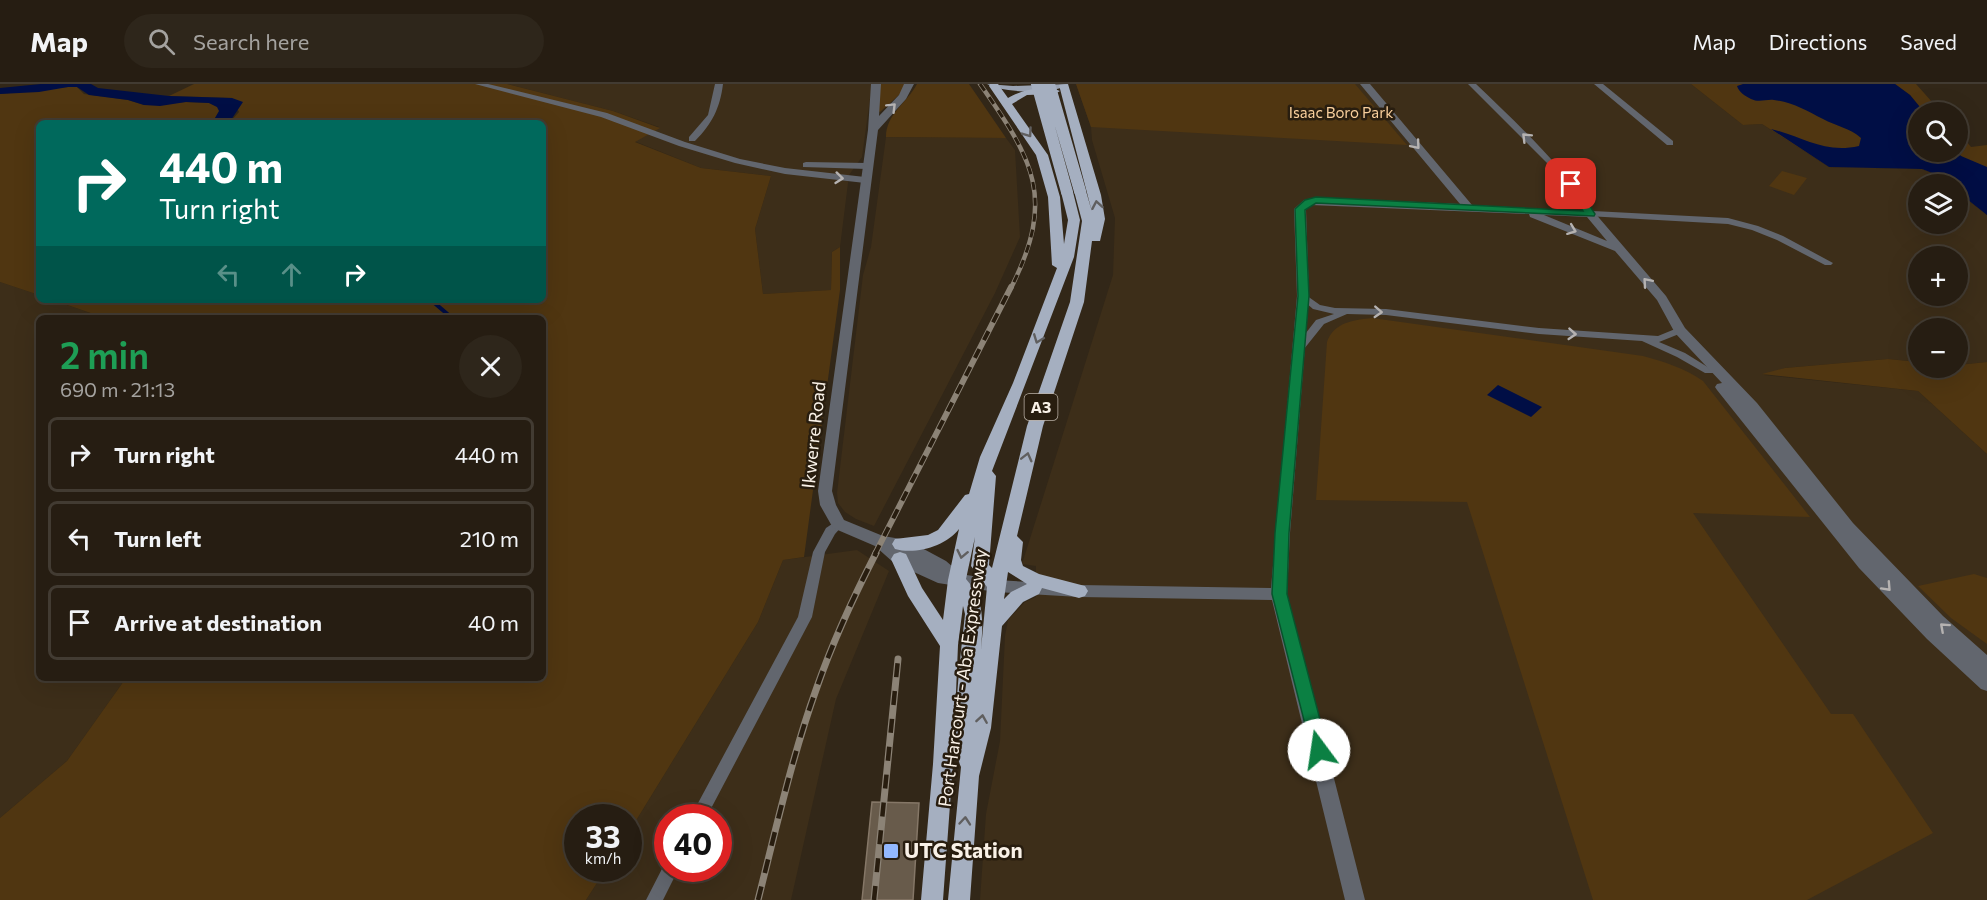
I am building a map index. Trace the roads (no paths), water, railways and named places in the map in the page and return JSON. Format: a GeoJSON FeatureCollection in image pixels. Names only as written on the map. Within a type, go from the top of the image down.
{"type":"FeatureCollection","features":[{"type":"Feature","properties":{"kind":"highway","name":"Port Harcourt - Aba Expressway"},"geometry":{"type":"LineString","coordinates":[[959,900],[969,776],[981,728],[996,586],[1035,426],[1077,302],[1088,221],[1073,191],[1036,84]]}},
{"type":"Feature","properties":{"kind":"highway","name":"Port Harcourt - Aba Expressway"},"geometry":{"type":"LineString","coordinates":[[932,900],[943,764],[949,645],[957,580],[987,457],[1020,383],[1059,284],[1070,248],[1074,220],[1073,191],[1048,84]]}},
{"type":"Feature","properties":{"kind":"highway"},"geometry":{"type":"LineString","coordinates":[[993,85],[1042,155],[1054,197],[1059,248],[1059,284]]}},
{"type":"Feature","properties":{"kind":"highway"},"geometry":{"type":"LineString","coordinates":[[1006,104],[1019,94],[1034,90],[1064,88],[1095,195],[1099,219],[1095,245],[1077,302]]}},
{"type":"Feature","properties":{"kind":"highway"},"geometry":{"type":"LineString","coordinates":[[987,457],[988,495],[980,566],[996,586]]}},
{"type":"Feature","properties":{"kind":"highway"},"geometry":{"type":"LineString","coordinates":[[949,645],[914,591],[901,551],[936,540],[953,524],[979,489]]}},
{"type":"Feature","properties":{"kind":"highway"},"geometry":{"type":"LineString","coordinates":[[1014,514],[1012,557],[1016,570],[1032,578],[1079,591]]}},
{"type":"Feature","properties":{"kind":"highway"},"geometry":{"type":"LineString","coordinates":[[957,580],[969,594],[974,614],[966,731],[969,776]]}},
{"type":"Feature","properties":{"kind":"highway"},"geometry":{"type":"LineString","coordinates":[[992,625],[1017,597],[1032,589]]}},
{"type":"Feature","properties":{"kind":"main road"},"geometry":{"type":"LineString","coordinates":[[993,85],[1012,89],[1064,88]]}},
{"type":"Feature","properties":{"kind":"street"},"geometry":{"type":"LineString","coordinates":[[478,84],[604,115],[682,144],[738,161],[785,171],[865,180]]}},
{"type":"Feature","properties":{"kind":"street"},"geometry":{"type":"LineString","coordinates":[[506,84],[612,111],[692,139],[769,161],[820,167],[867,166]]}},
{"type":"Feature","properties":{"kind":"street"},"geometry":{"type":"LineString","coordinates":[[692,139],[707,125],[712,116],[719,84]]}},
{"type":"Feature","properties":{"kind":"street","name":"Ikwerre Road"},"geometry":{"type":"LineString","coordinates":[[838,524],[828,505],[825,491],[873,130],[876,84]]}},
{"type":"Feature","properties":{"kind":"street","name":"Ikwerre Road"},"geometry":{"type":"LineString","coordinates":[[873,130],[880,118],[907,91],[909,84]]}},
{"type":"Feature","properties":{"kind":"street"},"geometry":{"type":"LineString","coordinates":[[1365,84],[1469,208]]}},
{"type":"Feature","properties":{"kind":"street"},"geometry":{"type":"LineString","coordinates":[[1472,84],[1571,184],[1590,214],[1662,299],[1680,330],[1752,406],[1848,527],[1937,621],[1987,666]]}},
{"type":"Feature","properties":{"kind":"street"},"geometry":{"type":"LineString","coordinates":[[1598,84],[1670,143]]}},
{"type":"Feature","properties":{"kind":"street"},"geometry":{"type":"LineString","coordinates":[[1355,900],[1280,594],[1282,522],[1303,296],[1300,209],[1308,202],[1332,201],[1737,223],[1790,241],[1828,263]]}},
{"type":"Feature","properties":{"kind":"street"},"geometry":{"type":"LineString","coordinates":[[1523,211],[1621,252]]}},
{"type":"Feature","properties":{"kind":"street"},"geometry":{"type":"LineString","coordinates":[[1303,296],[1325,310],[1386,312],[1539,331],[1659,339],[1680,330]]}},
{"type":"Feature","properties":{"kind":"street"},"geometry":{"type":"LineString","coordinates":[[1300,347],[1320,322],[1330,316],[1349,312]]}},
{"type":"Feature","properties":{"kind":"street"},"geometry":{"type":"LineString","coordinates":[[1680,330],[1682,339],[1849,546],[1931,633],[1987,684]]}},
{"type":"Feature","properties":{"kind":"street"},"geometry":{"type":"LineString","coordinates":[[1643,339],[1681,355],[1709,371]]}},
{"type":"Feature","properties":{"kind":"street"},"geometry":{"type":"LineString","coordinates":[[705,804],[805,617],[819,552],[830,531],[838,524],[901,551],[938,577],[1032,589],[1280,594]]}},
{"type":"Feature","properties":{"kind":"street"},"geometry":{"type":"LineString","coordinates":[[654,900],[664,882]]}},
{"type":"Feature","properties":{"kind":"waterway"},"geometry":{"type":"LineString","coordinates":[[434,303],[448,315]]}},
{"type":"Feature","properties":{"kind":"railway"},"geometry":{"type":"LineString","coordinates":[[980,84],[1014,136],[1033,181],[1035,204],[1033,229],[1025,257],[1011,288]]}},
{"type":"Feature","properties":{"kind":"railway"},"geometry":{"type":"LineString","coordinates":[[875,554],[1011,287]]}},
{"type":"Feature","properties":{"kind":"railway"},"geometry":{"type":"LineString","coordinates":[[758,900],[808,713],[837,636],[876,553]]}},
{"type":"Feature","properties":{"kind":"railway"},"geometry":{"type":"LineString","coordinates":[[874,900],[898,659]]}},
{"type":"Feature","properties":{"kind":"place","name":"UTC Station"},"geometry":{"type":"Point","coordinates":[891,851]}},
{"type":"Feature","properties":{"kind":"park label","name":"Isaac Boro Park"},"geometry":{"type":"Point","coordinates":[1341,113]}}]}
